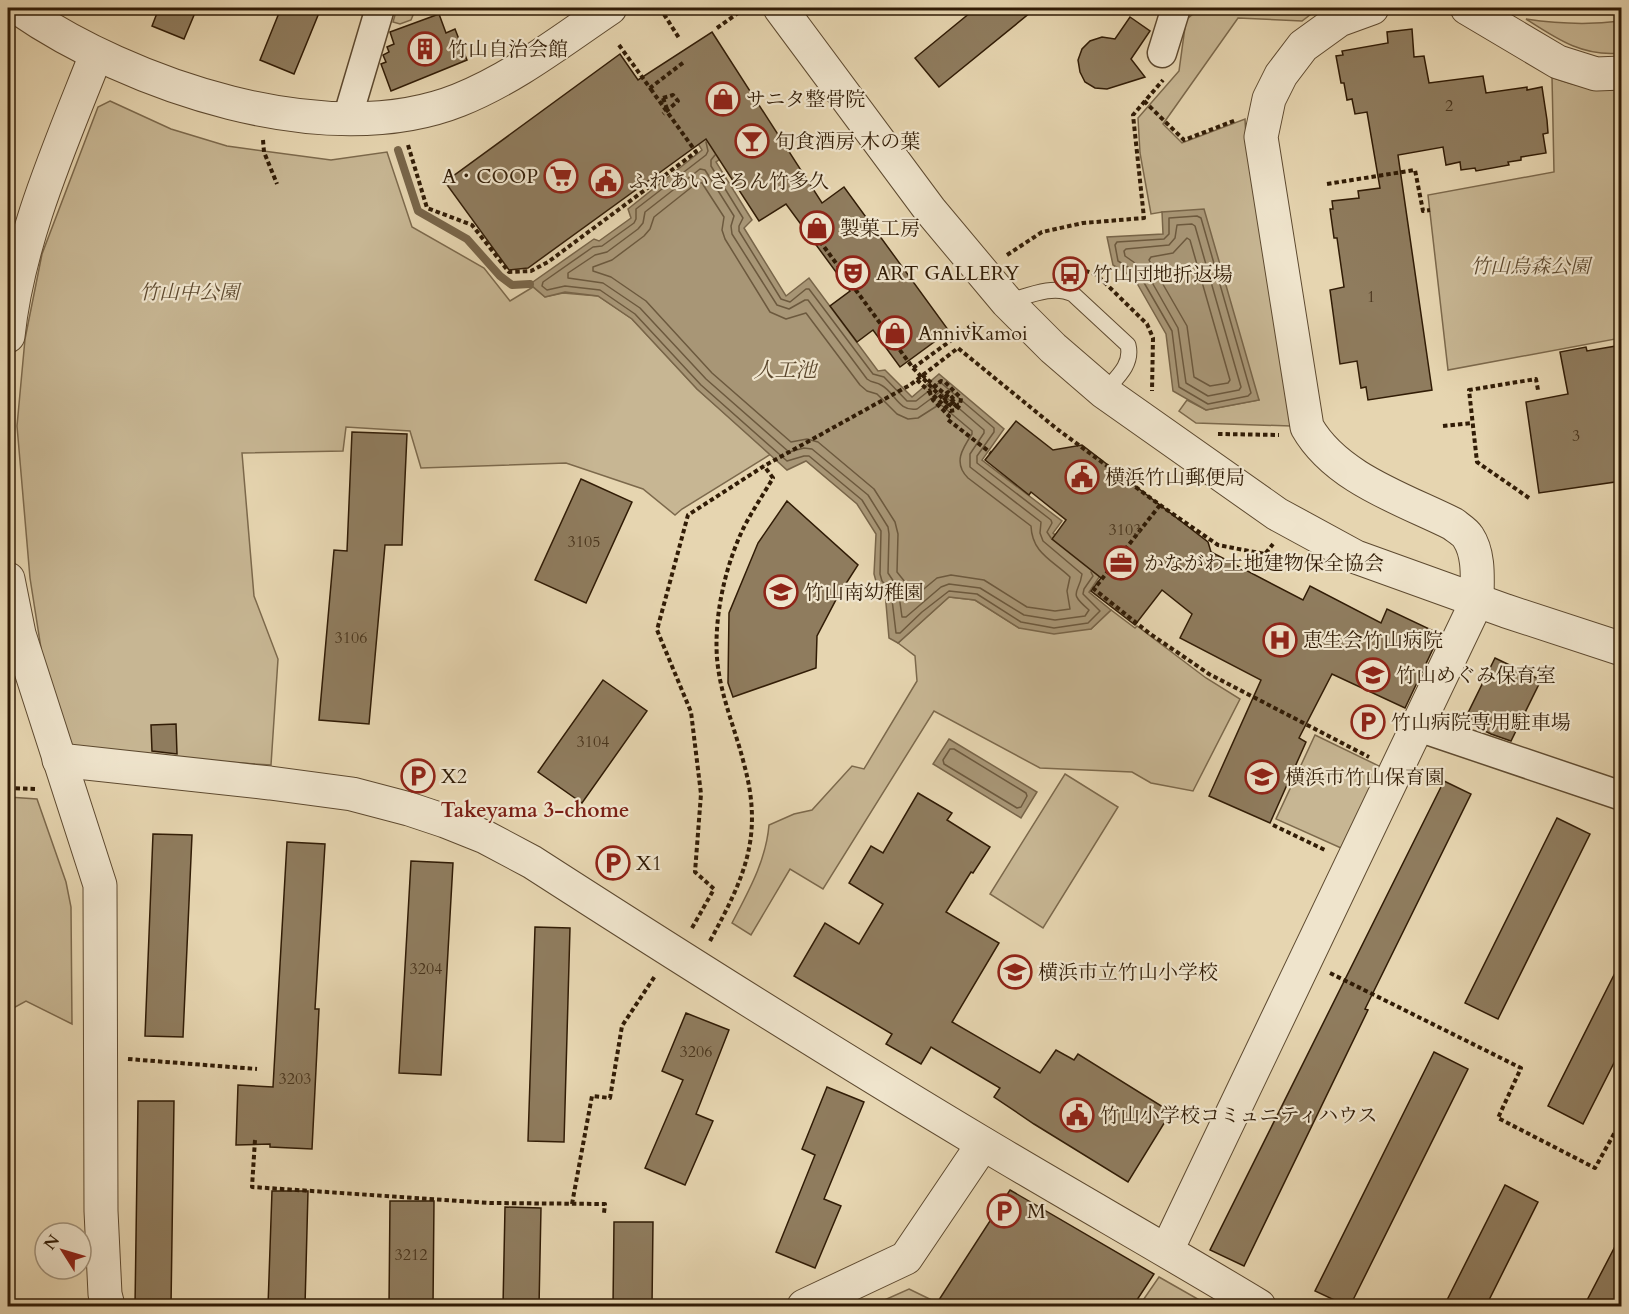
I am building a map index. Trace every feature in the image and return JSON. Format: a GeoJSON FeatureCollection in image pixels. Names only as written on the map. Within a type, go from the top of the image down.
{"type":"FeatureCollection","features":[{"type":"Feature","properties":{"kind":"street"},"geometry":{"type":"LineString","coordinates":[[18,8],[47,28],[96,54],[154,80],[275,111],[347,119],[377,119],[415,113],[458,100],[497,84],[610,8]]}},
{"type":"Feature","properties":{"kind":"street"},"geometry":{"type":"LineString","coordinates":[[347,119],[380,8]]}},
{"type":"Feature","properties":{"kind":"street"},"geometry":{"type":"LineString","coordinates":[[780,8],[930,210],[1007,302],[1053,348],[1104,392],[1277,514],[1356,557],[1622,649]]}},
{"type":"Feature","properties":{"kind":"street"},"geometry":{"type":"LineString","coordinates":[[1164,47],[1175,11],[1173,8]]}},
{"type":"Feature","properties":{"kind":"street"},"geometry":{"type":"LineString","coordinates":[[1167,1250],[1478,601],[1474,551],[1468,536],[1453,524],[1352,474],[1332,459],[1307,427],[1261,137],[1269,99],[1281,75],[1303,45],[1339,20],[1372,8]]}},
{"type":"Feature","properties":{"kind":"street"},"geometry":{"type":"LineString","coordinates":[[1467,8],[1558,63],[1596,74],[1622,73]]}},
{"type":"Feature","properties":{"kind":"street"},"geometry":{"type":"LineString","coordinates":[[8,336],[29,238],[49,175],[96,54]]}},
{"type":"Feature","properties":{"kind":"street"},"geometry":{"type":"LineString","coordinates":[[8,579],[13,635],[59,760],[100,885],[101,1211],[105,1294],[108,1306]]}},
{"type":"Feature","properties":{"kind":"street"},"geometry":{"type":"LineString","coordinates":[[1418,727],[1622,796]]}},
{"type":"Feature","properties":{"kind":"street"},"geometry":{"type":"LineString","coordinates":[[59,760],[352,794],[409,809],[484,837],[532,862],[700,960],[983,1144],[1259,1306]]}},
{"type":"Feature","properties":{"kind":"street"},"geometry":{"type":"LineString","coordinates":[[804,1306],[906,1258],[983,1144]]}},
{"type":"Feature","properties":{"kind":"lane"},"geometry":{"type":"LineString","coordinates":[[1007,302],[1055,289],[1064,290],[1081,301],[1128,345],[1130,354],[1128,363],[1104,392]]}},
{"type":"Feature","properties":{"kind":"path"},"geometry":{"type":"LineString","coordinates":[[660,8],[679,38]]}},
{"type":"Feature","properties":{"kind":"path"},"geometry":{"type":"LineString","coordinates":[[717,28],[745,8]]}},
{"type":"Feature","properties":{"kind":"path"},"geometry":{"type":"LineString","coordinates":[[405,135],[427,208],[472,225],[509,272],[531,271],[548,262],[696,152],[619,45]]}},
{"type":"Feature","properties":{"kind":"path"},"geometry":{"type":"LineString","coordinates":[[1002,260],[1011,251],[1042,232],[1083,224],[1144,218],[1133,115],[1176,66],[1164,47]]}},
{"type":"Feature","properties":{"kind":"path"},"geometry":{"type":"LineString","coordinates":[[650,88],[684,62]]}},
{"type":"Feature","properties":{"kind":"path"},"geometry":{"type":"LineString","coordinates":[[663,114],[670,107],[678,101],[673,94],[663,98],[666,106],[669,115]]}},
{"type":"Feature","properties":{"kind":"path"},"geometry":{"type":"LineString","coordinates":[[1144,101],[1184,140],[1267,109]]}},
{"type":"Feature","properties":{"kind":"path"},"geometry":{"type":"LineString","coordinates":[[263,136],[264,152],[278,184]]}},
{"type":"Feature","properties":{"kind":"path"},"geometry":{"type":"LineString","coordinates":[[1328,184],[1415,170],[1423,210],[1430,210]]}},
{"type":"Feature","properties":{"kind":"path"},"geometry":{"type":"LineString","coordinates":[[811,229],[913,368],[946,402],[951,404],[955,401],[948,392],[922,375]]}},
{"type":"Feature","properties":{"kind":"path"},"geometry":{"type":"LineString","coordinates":[[1078,268],[1097,275],[1146,324],[1153,338],[1153,402]]}},
{"type":"Feature","properties":{"kind":"path"},"geometry":{"type":"LineString","coordinates":[[913,368],[975,324]]}},
{"type":"Feature","properties":{"kind":"path"},"geometry":{"type":"LineString","coordinates":[[689,932],[714,889],[695,872],[701,794],[691,712],[657,630],[688,515],[764,466],[910,385],[958,348],[1057,429],[1218,545],[1265,554],[1273,543]]}},
{"type":"Feature","properties":{"kind":"path"},"geometry":{"type":"LineString","coordinates":[[916,380],[950,411],[956,410],[961,398],[945,382],[940,381],[929,391],[933,400],[949,416],[947,419],[991,453]]}},
{"type":"Feature","properties":{"kind":"path"},"geometry":{"type":"LineString","coordinates":[[1529,498],[1477,462],[1469,390],[1536,380],[1538,390]]}},
{"type":"Feature","properties":{"kind":"path"},"geometry":{"type":"LineString","coordinates":[[937,385],[957,404],[954,407],[948,405],[943,396],[948,392]]}},
{"type":"Feature","properties":{"kind":"path"},"geometry":{"type":"LineString","coordinates":[[1443,426],[1472,423]]}},
{"type":"Feature","properties":{"kind":"path"},"geometry":{"type":"LineString","coordinates":[[1207,434],[1287,436]]}},
{"type":"Feature","properties":{"kind":"path"},"geometry":{"type":"LineString","coordinates":[[700,960],[734,895],[749,854],[753,819],[745,766],[721,690],[717,657],[718,619],[729,566],[743,530],[773,478],[764,466]]}},
{"type":"Feature","properties":{"kind":"path"},"geometry":{"type":"LineString","coordinates":[[1160,505],[1094,589],[1149,633],[1209,674],[1378,761]]}},
{"type":"Feature","properties":{"kind":"path"},"geometry":{"type":"LineString","coordinates":[[8,788],[45,789]]}},
{"type":"Feature","properties":{"kind":"path"},"geometry":{"type":"LineString","coordinates":[[1273,825],[1353,862]]}},
{"type":"Feature","properties":{"kind":"path"},"geometry":{"type":"LineString","coordinates":[[1305,961],[1521,1068],[1498,1118],[1595,1168],[1615,1132],[1622,1135]]}},
{"type":"Feature","properties":{"kind":"path"},"geometry":{"type":"LineString","coordinates":[[572,1204],[592,1096],[610,1098],[622,1026],[655,976]]}},
{"type":"Feature","properties":{"kind":"path"},"geometry":{"type":"LineString","coordinates":[[118,1058],[257,1070]]}},
{"type":"Feature","properties":{"kind":"path"},"geometry":{"type":"LineString","coordinates":[[255,1140],[252,1187],[491,1203],[605,1204],[604,1213]]}},
{"type":"Feature","properties":{"kind":"green space"},"geometry":{"type":"Polygon","coordinates":[[[397,8],[416,8],[411,20],[400,24],[393,22],[397,8]]]}},
{"type":"Feature","properties":{"kind":"green space"},"geometry":{"type":"Polygon","coordinates":[[[1200,8],[1319,8],[1302,21],[1238,18],[1163,124],[1182,143],[1245,119],[1246,138],[1291,426],[1196,423],[1179,411],[1187,400],[1206,410],[1259,400],[1162,212],[1151,214],[1140,153],[1138,118],[1179,71],[1186,20],[1200,8]]]}},
{"type":"Feature","properties":{"kind":"green space"},"geometry":{"type":"Polygon","coordinates":[[[1526,19],[1574,23],[1621,21],[1621,53],[1607,54],[1582,49],[1560,40],[1526,19]]]}},
{"type":"Feature","properties":{"kind":"green space","name":"竹山烏森公園"},"geometry":{"type":"Polygon","coordinates":[[[1552,77],[1586,87],[1621,90],[1621,338],[1448,370],[1428,195],[1554,172],[1552,77]]]}},
{"type":"Feature","properties":{"kind":"green space","name":"竹山中公園"},"geometry":{"type":"Polygon","coordinates":[[[110,101],[171,129],[227,146],[331,160],[387,152],[412,227],[484,268],[510,301],[533,287],[545,297],[563,293],[598,296],[632,319],[697,389],[771,454],[675,515],[643,489],[566,463],[421,468],[410,431],[346,427],[343,451],[242,453],[254,596],[278,659],[271,765],[73,752],[43,661],[30,578],[17,426],[25,339],[42,254],[98,107],[110,101]]]}},
{"type":"Feature","properties":{"kind":"green space"},"geometry":{"type":"Polygon","coordinates":[[[949,597],[975,600],[1019,628],[1091,629],[1111,610],[1135,628],[1137,626],[1206,678],[1240,699],[1193,791],[1151,783],[1132,772],[1040,768],[934,711],[823,889],[790,869],[751,935],[732,923],[760,864],[769,825],[794,814],[812,810],[852,766],[864,769],[917,681],[915,656],[898,643],[949,597]]]}},
{"type":"Feature","properties":{"kind":"green space"},"geometry":{"type":"Polygon","coordinates":[[[1315,735],[1381,767],[1341,848],[1276,819],[1315,735]]]}},
{"type":"Feature","properties":{"kind":"green space"},"geometry":{"type":"Polygon","coordinates":[[[1065,774],[1118,807],[1043,928],[990,894],[1065,774]]]}},
{"type":"Feature","properties":{"kind":"green space"},"geometry":{"type":"Polygon","coordinates":[[[8,797],[37,799],[66,882],[71,907],[72,1024],[26,1001],[8,1011],[8,797]]]}},
{"type":"Feature","properties":{"kind":"green space"},"geometry":{"type":"Polygon","coordinates":[[[1159,1277],[1210,1306],[1139,1306],[1159,1277]]]}},
{"type":"Feature","properties":{"kind":"green space"},"geometry":{"type":"Polygon","coordinates":[[[909,1289],[944,1306],[871,1306],[909,1289]]]}},
{"type":"Feature","properties":{"kind":"water","name":"人工池"},"geometry":{"type":"Polygon","coordinates":[[[716,126],[732,151],[716,162],[752,220],[744,228],[786,296],[809,278],[878,371],[885,370],[912,397],[939,374],[1004,429],[982,460],[1062,521],[1053,533],[1102,573],[1089,592],[1111,610],[1091,629],[1054,634],[1019,628],[975,600],[949,597],[898,643],[889,638],[885,592],[877,585],[874,574],[876,534],[857,504],[806,461],[787,470],[697,389],[632,319],[598,296],[565,292],[545,297],[530,284],[594,239],[599,241],[631,218],[628,209],[702,150],[697,142],[716,126]]]}},
{"type":"Feature","properties":{"kind":"water"},"geometry":{"type":"Polygon","coordinates":[[[1204,209],[1259,400],[1206,410],[1173,391],[1166,334],[1134,278],[1113,265],[1107,237],[1163,234],[1162,212],[1204,209]]]}},
{"type":"Feature","properties":{"kind":"water"},"geometry":{"type":"Polygon","coordinates":[[[949,739],[1037,792],[1021,818],[933,764],[949,739]]]}},
{"type":"Feature","properties":{"kind":"building"},"geometry":{"type":"Polygon","coordinates":[[[159,8],[197,8],[184,39],[152,26],[159,8]]]}},
{"type":"Feature","properties":{"kind":"building"},"geometry":{"type":"Polygon","coordinates":[[[281,8],[321,8],[294,74],[260,60],[281,8]]]}},
{"type":"Feature","properties":{"kind":"building"},"geometry":{"type":"Polygon","coordinates":[[[976,8],[1036,8],[939,87],[915,58],[976,8]]]}},
{"type":"Feature","properties":{"kind":"building","name":"竹山自治会館"},"geometry":{"type":"Polygon","coordinates":[[[439,14],[446,33],[455,29],[467,60],[391,91],[381,64],[386,62],[383,55],[389,52],[387,47],[394,44],[390,32],[439,14]]]}},
{"type":"Feature","properties":{"kind":"building"},"geometry":{"type":"Polygon","coordinates":[[[1130,17],[1150,31],[1131,59],[1145,77],[1107,89],[1095,88],[1085,82],[1080,72],[1078,60],[1082,49],[1090,41],[1102,37],[1115,39],[1130,17]]]}},
{"type":"Feature","properties":{"kind":"building"},"geometry":{"type":"Polygon","coordinates":[[[1412,29],[1414,57],[1424,56],[1429,83],[1483,76],[1486,93],[1542,87],[1548,133],[1543,134],[1546,153],[1521,157],[1521,160],[1508,162],[1509,165],[1476,171],[1475,168],[1461,170],[1460,162],[1446,165],[1443,147],[1398,155],[1432,390],[1368,400],[1366,387],[1361,388],[1357,361],[1340,364],[1330,290],[1344,287],[1330,209],[1333,209],[1332,201],[1359,198],[1358,191],[1380,188],[1367,112],[1355,114],[1352,99],[1347,100],[1336,56],[1343,55],[1342,51],[1388,43],[1387,32],[1412,29]]]}},
{"type":"Feature","properties":{"kind":"building"},"geometry":{"type":"Polygon","coordinates":[[[712,32],[822,203],[844,187],[949,331],[900,367],[873,330],[857,342],[830,306],[850,291],[786,204],[759,221],[706,139],[528,268],[509,270],[445,182],[620,54],[638,80],[712,32]]]}},
{"type":"Feature","properties":{"kind":"building"},"geometry":{"type":"Polygon","coordinates":[[[1622,345],[1622,481],[1539,493],[1526,402],[1568,394],[1560,352],[1586,347],[1587,351],[1622,345]]]}},
{"type":"Feature","properties":{"kind":"building"},"geometry":{"type":"Polygon","coordinates":[[[1016,421],[1053,450],[1082,445],[1208,542],[1211,552],[1303,600],[1310,586],[1381,623],[1387,609],[1440,634],[1405,708],[1332,674],[1299,738],[1306,742],[1270,823],[1209,796],[1261,680],[1180,638],[1192,614],[1162,590],[1135,625],[1091,591],[1101,578],[1052,539],[1066,520],[1031,492],[1029,495],[985,460],[1016,421]]]}},
{"type":"Feature","properties":{"kind":"building"},"geometry":{"type":"Polygon","coordinates":[[[352,432],[407,434],[402,545],[385,545],[369,724],[319,720],[334,550],[347,551],[352,432]]]}},
{"type":"Feature","properties":{"kind":"building"},"geometry":{"type":"Polygon","coordinates":[[[581,479],[632,502],[586,603],[535,580],[581,479]]]}},
{"type":"Feature","properties":{"kind":"building"},"geometry":{"type":"Polygon","coordinates":[[[787,501],[858,565],[838,596],[817,636],[816,668],[733,697],[728,683],[729,613],[758,543],[787,501]]]}},
{"type":"Feature","properties":{"kind":"building"},"geometry":{"type":"Polygon","coordinates":[[[1495,658],[1541,680],[1511,741],[1464,721],[1495,658]]]}},
{"type":"Feature","properties":{"kind":"building"},"geometry":{"type":"Polygon","coordinates":[[[603,680],[647,711],[582,803],[538,772],[603,680]]]}},
{"type":"Feature","properties":{"kind":"building"},"geometry":{"type":"Polygon","coordinates":[[[176,724],[177,754],[152,751],[151,725],[176,724]]]}},
{"type":"Feature","properties":{"kind":"building"},"geometry":{"type":"Polygon","coordinates":[[[1444,781],[1471,794],[1365,1009],[1368,1010],[1244,1266],[1210,1250],[1444,781]]]}},
{"type":"Feature","properties":{"kind":"building"},"geometry":{"type":"Polygon","coordinates":[[[918,793],[952,813],[947,820],[990,847],[946,912],[999,943],[952,1022],[1040,1073],[1056,1050],[1074,1060],[1078,1054],[1171,1112],[1128,1182],[994,1097],[1000,1088],[931,1047],[921,1064],[886,1044],[892,1034],[794,976],[825,923],[859,944],[883,904],[849,883],[871,846],[883,853],[918,793]]]}},
{"type":"Feature","properties":{"kind":"building"},"geometry":{"type":"Polygon","coordinates":[[[1557,818],[1590,834],[1498,1019],[1465,1003],[1557,818]]]}},
{"type":"Feature","properties":{"kind":"building"},"geometry":{"type":"Polygon","coordinates":[[[153,834],[192,835],[183,1037],[145,1036],[153,834]]]}},
{"type":"Feature","properties":{"kind":"building"},"geometry":{"type":"Polygon","coordinates":[[[287,842],[325,844],[315,1009],[319,1009],[312,1149],[270,1147],[270,1144],[236,1145],[238,1085],[273,1087],[287,842]]]}},
{"type":"Feature","properties":{"kind":"building"},"geometry":{"type":"Polygon","coordinates":[[[411,861],[453,863],[441,1075],[399,1073],[411,861]]]}},
{"type":"Feature","properties":{"kind":"building"},"geometry":{"type":"Polygon","coordinates":[[[535,927],[570,928],[564,1142],[528,1141],[535,927]]]}},
{"type":"Feature","properties":{"kind":"building"},"geometry":{"type":"Polygon","coordinates":[[[1622,959],[1622,1047],[1583,1124],[1548,1106],[1622,959]]]}},
{"type":"Feature","properties":{"kind":"building"},"geometry":{"type":"Polygon","coordinates":[[[686,1013],[729,1030],[696,1114],[713,1121],[685,1185],[645,1168],[683,1080],[662,1071],[686,1013]]]}},
{"type":"Feature","properties":{"kind":"building"},"geometry":{"type":"Polygon","coordinates":[[[1434,1052],[1468,1069],[1350,1306],[1347,1306],[1315,1291],[1434,1052]]]}},
{"type":"Feature","properties":{"kind":"building"},"geometry":{"type":"Polygon","coordinates":[[[827,1087],[864,1102],[824,1199],[841,1206],[815,1268],[776,1252],[815,1155],[802,1149],[827,1087]]]}},
{"type":"Feature","properties":{"kind":"building"},"geometry":{"type":"Polygon","coordinates":[[[138,1101],[174,1101],[171,1306],[135,1306],[138,1101]]]}},
{"type":"Feature","properties":{"kind":"building"},"geometry":{"type":"Polygon","coordinates":[[[1505,1185],[1538,1202],[1486,1306],[1444,1306],[1505,1185]]]}},
{"type":"Feature","properties":{"kind":"building","name":"M"},"geometry":{"type":"Polygon","coordinates":[[[1010,1190],[1154,1274],[1133,1306],[935,1306],[1010,1190]]]}},
{"type":"Feature","properties":{"kind":"building"},"geometry":{"type":"Polygon","coordinates":[[[272,1191],[308,1191],[305,1306],[268,1306],[272,1191]]]}},
{"type":"Feature","properties":{"kind":"building"},"geometry":{"type":"Polygon","coordinates":[[[390,1201],[434,1201],[433,1306],[389,1306],[390,1201]]]}},
{"type":"Feature","properties":{"kind":"building"},"geometry":{"type":"Polygon","coordinates":[[[505,1207],[541,1208],[539,1306],[503,1306],[505,1207]]]}},
{"type":"Feature","properties":{"kind":"building"},"geometry":{"type":"Polygon","coordinates":[[[614,1222],[653,1222],[652,1306],[613,1306],[614,1222]]]}},
{"type":"Feature","properties":{"kind":"building"},"geometry":{"type":"Polygon","coordinates":[[[1622,1233],[1622,1306],[1584,1306],[1622,1233]]]}},
{"type":"Feature","properties":{"kind":"waterway"},"geometry":{"type":"LineString","coordinates":[[398,150],[418,211],[467,239],[500,276],[512,285],[530,284]]}},
{"type":"Feature","properties":{"kind":"place","name":"竹山自治会館"},"geometry":{"type":"Point","coordinates":[425,49]}},
{"type":"Feature","properties":{"kind":"place","name":"サニタ整骨院"},"geometry":{"type":"Point","coordinates":[723,99]}},
{"type":"Feature","properties":{"kind":"place","name":"旬食酒房 木の葉"},"geometry":{"type":"Point","coordinates":[752,141]}},
{"type":"Feature","properties":{"kind":"place","name":"A・COOP"},"geometry":{"type":"Point","coordinates":[561,176]}},
{"type":"Feature","properties":{"kind":"place","name":"ふれあいさろん竹多久"},"geometry":{"type":"Point","coordinates":[606,181]}},
{"type":"Feature","properties":{"kind":"place","name":"製菓工房"},"geometry":{"type":"Point","coordinates":[817,228]}},
{"type":"Feature","properties":{"kind":"place","name":"ART GALLERY"},"geometry":{"type":"Point","coordinates":[853,273]}},
{"type":"Feature","properties":{"kind":"place","name":"竹山団地折返場"},"geometry":{"type":"Point","coordinates":[1070,274]}},
{"type":"Feature","properties":{"kind":"place","name":"AnnivKamoi"},"geometry":{"type":"Point","coordinates":[895,333]}},
{"type":"Feature","properties":{"kind":"place","name":"横浜竹山郵便局"},"geometry":{"type":"Point","coordinates":[1082,477]}},
{"type":"Feature","properties":{"kind":"place","name":"かながわ土地建物保全協会"},"geometry":{"type":"Point","coordinates":[1121,563]}},
{"type":"Feature","properties":{"kind":"place","name":"竹山南幼稚園"},"geometry":{"type":"Point","coordinates":[781,592]}},
{"type":"Feature","properties":{"kind":"place","name":"恵生会竹山病院"},"geometry":{"type":"Point","coordinates":[1280,640]}},
{"type":"Feature","properties":{"kind":"place","name":"竹山めぐみ保育室"},"geometry":{"type":"Point","coordinates":[1373,675]}},
{"type":"Feature","properties":{"kind":"place","name":"竹山病院専用駐車場"},"geometry":{"type":"Point","coordinates":[1368,722]}},
{"type":"Feature","properties":{"kind":"place","name":"X2"},"geometry":{"type":"Point","coordinates":[418,776]}},
{"type":"Feature","properties":{"kind":"place","name":"横浜市竹山保育園"},"geometry":{"type":"Point","coordinates":[1262,777]}},
{"type":"Feature","properties":{"kind":"place","name":"X1"},"geometry":{"type":"Point","coordinates":[613,863]}},
{"type":"Feature","properties":{"kind":"place","name":"横浜市立竹山小学校"},"geometry":{"type":"Point","coordinates":[1015,972]}},
{"type":"Feature","properties":{"kind":"place","name":"竹山小学校コミュニティハウス"},"geometry":{"type":"Point","coordinates":[1077,1115]}},
{"type":"Feature","properties":{"kind":"place","name":"M"},"geometry":{"type":"Point","coordinates":[1004,1211]}},
{"type":"Feature","properties":{"kind":"district","name":"Takeyama 3-chome"},"geometry":{"type":"Point","coordinates":[535,810]}}]}
